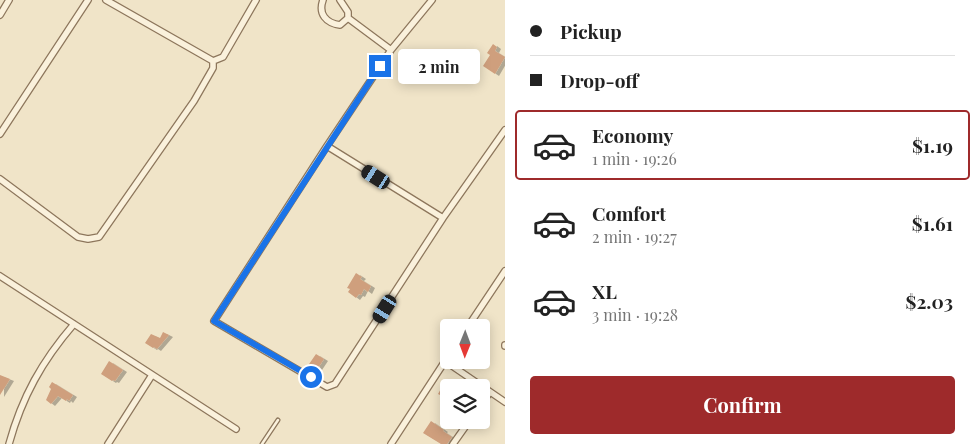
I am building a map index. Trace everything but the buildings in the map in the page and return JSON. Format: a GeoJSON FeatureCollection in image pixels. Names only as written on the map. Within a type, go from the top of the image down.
{"type":"FeatureCollection","features":[{"type":"Feature","properties":{"kind":"street"},"geometry":{"type":"LineString","coordinates":[[0,15],[9,0]]}},
{"type":"Feature","properties":{"kind":"street"},"geometry":{"type":"LineString","coordinates":[[0,134],[88,0]]}},
{"type":"Feature","properties":{"kind":"street"},"geometry":{"type":"LineString","coordinates":[[106,0],[214,61]]}},
{"type":"Feature","properties":{"kind":"street"},"geometry":{"type":"LineString","coordinates":[[214,61],[223,57],[256,0]]}},
{"type":"Feature","properties":{"kind":"street"},"geometry":{"type":"LineString","coordinates":[[322,0],[321,14],[326,20],[333,24],[340,24],[348,18]]}},
{"type":"Feature","properties":{"kind":"street"},"geometry":{"type":"LineString","coordinates":[[340,0],[348,12],[348,18]]}},
{"type":"Feature","properties":{"kind":"street"},"geometry":{"type":"LineString","coordinates":[[432,0],[391,50],[214,321],[327,387],[335,384],[443,218],[505,130]]}},
{"type":"Feature","properties":{"kind":"street"},"geometry":{"type":"LineString","coordinates":[[348,18],[391,50]]}},
{"type":"Feature","properties":{"kind":"street"},"geometry":{"type":"LineString","coordinates":[[0,180],[78,237],[88,239],[99,237],[194,100],[213,68],[214,61]]}},
{"type":"Feature","properties":{"kind":"street"},"geometry":{"type":"LineString","coordinates":[[327,146],[443,218]]}},
{"type":"Feature","properties":{"kind":"street"},"geometry":{"type":"LineString","coordinates":[[473,319],[505,271]]}},
{"type":"Feature","properties":{"kind":"street"},"geometry":{"type":"LineString","coordinates":[[0,276],[236,429]]}},
{"type":"Feature","properties":{"kind":"street"},"geometry":{"type":"LineString","coordinates":[[9,444],[17,417],[32,383],[54,347],[74,324]]}},
{"type":"Feature","properties":{"kind":"street"},"geometry":{"type":"LineString","coordinates":[[391,444],[440,369]]}},
{"type":"Feature","properties":{"kind":"street"},"geometry":{"type":"LineString","coordinates":[[457,369],[471,379]]}},
{"type":"Feature","properties":{"kind":"street"},"geometry":{"type":"LineString","coordinates":[[108,444],[152,375]]}},
{"type":"Feature","properties":{"kind":"street"},"geometry":{"type":"LineString","coordinates":[[490,392],[505,402]]}},
{"type":"Feature","properties":{"kind":"street"},"geometry":{"type":"LineString","coordinates":[[453,444],[464,429]]}},
{"type":"Feature","properties":{"kind":"lane"},"geometry":{"type":"LineString","coordinates":[[262,444],[278,420]]}},
{"type":"Feature","properties":{"kind":"route"},"geometry":{"type":"LineString","coordinates":[[311,377],[214,321],[380,66]]}}]}
